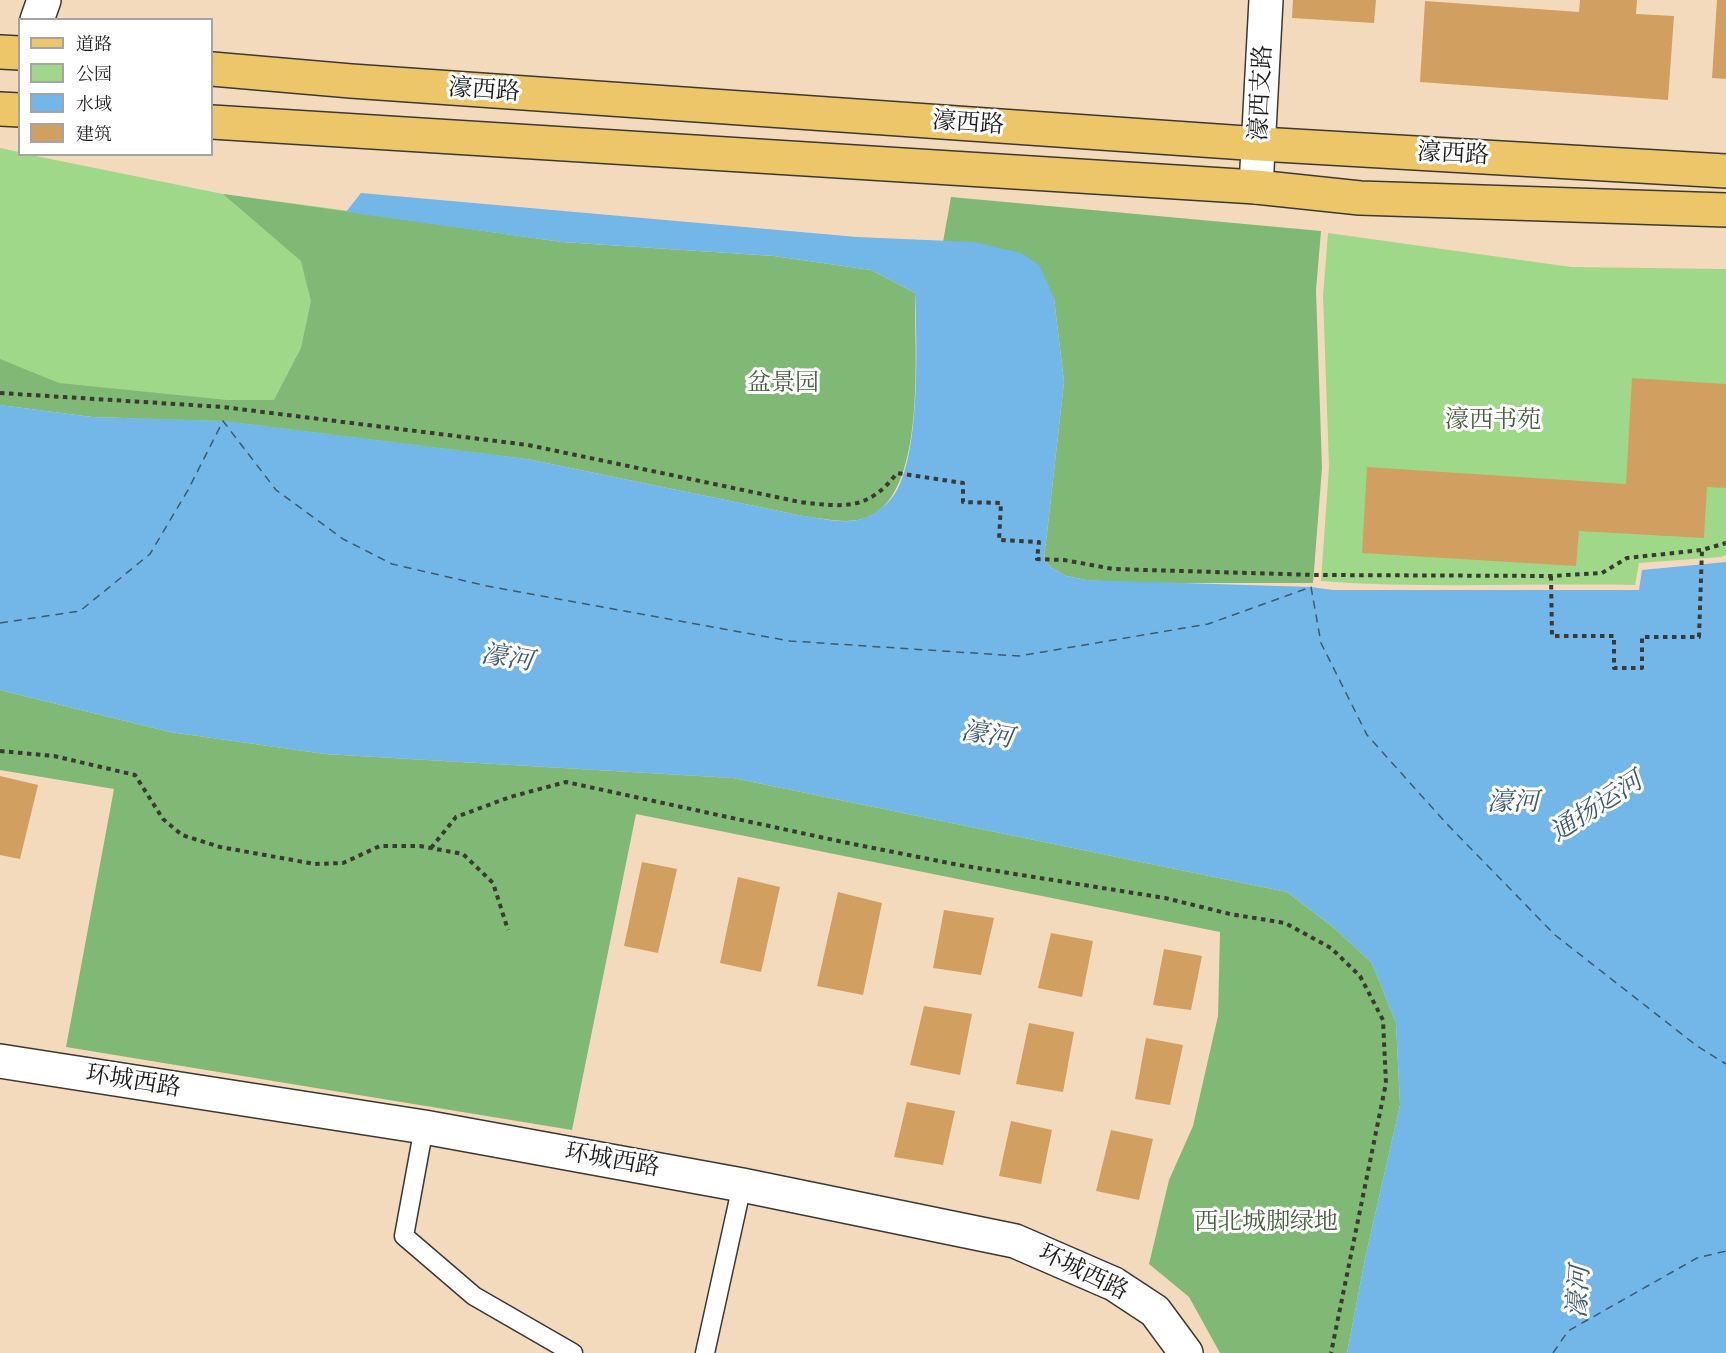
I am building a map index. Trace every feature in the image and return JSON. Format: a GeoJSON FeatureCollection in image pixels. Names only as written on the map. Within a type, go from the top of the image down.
{"type":"FeatureCollection","features":[{"type":"Feature","properties":{"kind":"main road"},"geometry":{"type":"LineString","coordinates":[[0,51],[18,51]]}},
{"type":"Feature","properties":{"kind":"main road","name":"濠西路"},"geometry":{"type":"LineString","coordinates":[[213,69],[351,81],[1260,144],[1726,171]]}},
{"type":"Feature","properties":{"kind":"main road","name":"濠西路"},"geometry":{"type":"LineString","coordinates":[[213,122],[1256,187],[1360,198],[1726,210]]}},
{"type":"Feature","properties":{"kind":"street"},"geometry":{"type":"LineString","coordinates":[[38,18],[44,0]]}},
{"type":"Feature","properties":{"kind":"street","name":"濠西支路"},"geometry":{"type":"LineString","coordinates":[[1256,187],[1266,0]]}},
{"type":"Feature","properties":{"kind":"street"},"geometry":{"type":"LineString","coordinates":[[0,38],[18,50]]}},
{"type":"Feature","properties":{"kind":"street","name":"环城西路"},"geometry":{"type":"LineString","coordinates":[[0,1061],[424,1127],[742,1185],[1015,1241],[1114,1284],[1155,1311],[1186,1353]]}},
{"type":"Feature","properties":{"kind":"lane"},"geometry":{"type":"LineString","coordinates":[[424,1127],[404,1236],[474,1296],[574,1353]]}},
{"type":"Feature","properties":{"kind":"lane"},"geometry":{"type":"LineString","coordinates":[[705,1353],[742,1185]]}},
{"type":"Feature","properties":{"kind":"path"},"geometry":{"type":"LineString","coordinates":[[0,393],[223,407],[528,445],[800,502],[831,506],[868,501],[885,488],[897,473],[963,483],[963,502],[1001,503],[999,540],[1039,542],[1037,559],[1064,560],[1113,569],[1317,575],[1551,576],[1602,573],[1627,558],[1702,550],[1726,543]]}},
{"type":"Feature","properties":{"kind":"path"},"geometry":{"type":"LineString","coordinates":[[1551,576],[1552,636],[1614,636],[1614,668],[1642,668],[1642,637],[1699,637],[1702,550]]}},
{"type":"Feature","properties":{"kind":"path"},"geometry":{"type":"LineString","coordinates":[[0,751],[54,756],[135,775],[162,819],[182,835],[220,847],[315,864],[343,863],[380,846],[431,848],[463,854],[493,883],[508,930]]}},
{"type":"Feature","properties":{"kind":"path"},"geometry":{"type":"LineString","coordinates":[[431,848],[456,817],[510,797],[566,782],[855,844],[1165,898],[1230,914],[1285,923],[1331,948],[1360,976],[1383,1020],[1386,1083],[1331,1353]]}},
{"type":"Feature","properties":{"kind":"green space"},"geometry":{"type":"Polygon","coordinates":[[[0,148],[18,152],[18,156],[36,156],[223,194],[454,225],[527,459],[0,405],[0,148]]]}},
{"type":"Feature","properties":{"kind":"green space","name":"盆景园"},"geometry":{"type":"Polygon","coordinates":[[[223,194],[562,242],[774,256],[871,270],[915,293],[913,420],[908,454],[898,484],[883,507],[862,519],[832,520],[527,459],[223,421],[92,417],[0,405],[0,359],[59,383],[227,400],[274,400],[301,348],[311,301],[301,261],[223,194]]]}},
{"type":"Feature","properties":{"kind":"green space"},"geometry":{"type":"Polygon","coordinates":[[[951,197],[1321,231],[1316,290],[1322,468],[1313,583],[1131,583],[1086,580],[1066,576],[1044,560],[1064,382],[1054,298],[973,242],[943,242],[951,197]]]}},
{"type":"Feature","properties":{"kind":"green space","name":"濠西书苑"},"geometry":{"type":"Polygon","coordinates":[[[1328,233],[1571,267],[1726,269],[1726,555],[1639,563],[1635,585],[1439,585],[1321,581],[1329,467],[1323,296],[1328,233]]]}},
{"type":"Feature","properties":{"kind":"green space","name":"西北城脚绿地"},"geometry":{"type":"Polygon","coordinates":[[[0,690],[170,732],[325,754],[733,778],[1287,892],[1333,927],[1372,963],[1396,1023],[1400,1105],[1365,1259],[1347,1353],[1220,1353],[1189,1297],[1149,1264],[1169,1180],[1193,1126],[1218,1016],[1220,932],[636,814],[572,1130],[66,1047],[114,789],[0,770],[0,690]]]}},
{"type":"Feature","properties":{"kind":"water","name":"濠河"},"geometry":{"type":"Polygon","coordinates":[[[361,193],[857,237],[973,242],[1021,253],[1039,265],[1054,298],[1064,382],[1044,560],[1066,576],[1086,580],[1311,587],[1333,590],[1639,590],[1642,570],[1726,562],[1726,1353],[1347,1353],[1365,1259],[1400,1105],[1396,1023],[1372,963],[1333,927],[1287,892],[733,778],[325,754],[170,732],[0,690],[0,405],[92,417],[223,421],[527,459],[835,521],[860,520],[877,512],[886,505],[899,486],[906,467],[914,419],[915,293],[871,270],[774,256],[562,242],[346,212],[361,193]]]}},
{"type":"Feature","properties":{"kind":"building"},"geometry":{"type":"Polygon","coordinates":[[[1293,0],[1376,0],[1374,23],[1292,18],[1293,0]]]}},
{"type":"Feature","properties":{"kind":"building"},"geometry":{"type":"Polygon","coordinates":[[[1580,0],[1637,0],[1636,14],[1674,16],[1668,100],[1420,82],[1425,1],[1579,12],[1580,0]]]}},
{"type":"Feature","properties":{"kind":"building"},"geometry":{"type":"Polygon","coordinates":[[[1717,0],[1726,0],[1726,79],[1712,78],[1717,0]]]}},
{"type":"Feature","properties":{"kind":"building","name":"濠西书苑"},"geometry":{"type":"Polygon","coordinates":[[[1632,378],[1726,384],[1726,488],[1707,487],[1704,538],[1579,531],[1576,566],[1362,553],[1367,467],[1626,484],[1632,378]]]}},
{"type":"Feature","properties":{"kind":"building"},"geometry":{"type":"Polygon","coordinates":[[[0,776],[38,785],[20,859],[0,855],[0,776]]]}},
{"type":"Feature","properties":{"kind":"building"},"geometry":{"type":"Polygon","coordinates":[[[642,862],[677,869],[658,953],[624,946],[642,862]]]}},
{"type":"Feature","properties":{"kind":"building"},"geometry":{"type":"Polygon","coordinates":[[[738,877],[780,887],[761,972],[720,963],[738,877]]]}},
{"type":"Feature","properties":{"kind":"building"},"geometry":{"type":"Polygon","coordinates":[[[838,892],[882,903],[863,995],[817,986],[838,892]]]}},
{"type":"Feature","properties":{"kind":"building"},"geometry":{"type":"Polygon","coordinates":[[[944,910],[994,918],[981,975],[933,968],[944,910]]]}},
{"type":"Feature","properties":{"kind":"building"},"geometry":{"type":"Polygon","coordinates":[[[1051,933],[1093,941],[1082,997],[1038,988],[1051,933]]]}},
{"type":"Feature","properties":{"kind":"building"},"geometry":{"type":"Polygon","coordinates":[[[1164,949],[1202,956],[1191,1010],[1153,1005],[1164,949]]]}},
{"type":"Feature","properties":{"kind":"building"},"geometry":{"type":"Polygon","coordinates":[[[924,1006],[972,1014],[960,1075],[910,1065],[924,1006]]]}},
{"type":"Feature","properties":{"kind":"building"},"geometry":{"type":"Polygon","coordinates":[[[1029,1023],[1074,1032],[1063,1092],[1016,1084],[1029,1023]]]}},
{"type":"Feature","properties":{"kind":"building"},"geometry":{"type":"Polygon","coordinates":[[[1146,1038],[1183,1045],[1170,1105],[1135,1099],[1146,1038]]]}},
{"type":"Feature","properties":{"kind":"building"},"geometry":{"type":"Polygon","coordinates":[[[907,1102],[955,1111],[943,1165],[894,1157],[907,1102]]]}},
{"type":"Feature","properties":{"kind":"building"},"geometry":{"type":"Polygon","coordinates":[[[1011,1121],[1052,1130],[1041,1184],[999,1176],[1011,1121]]]}},
{"type":"Feature","properties":{"kind":"building"},"geometry":{"type":"Polygon","coordinates":[[[1111,1130],[1153,1139],[1139,1200],[1096,1191],[1111,1130]]]}},
{"type":"Feature","properties":{"kind":"ferry route"},"geometry":{"type":"LineString","coordinates":[[0,623],[80,611],[150,554],[188,490],[223,421],[276,490],[343,539],[392,564],[487,586],[790,641],[1019,656],[1208,624],[1311,587],[1321,643],[1367,735],[1446,823],[1555,935],[1697,1046],[1726,1064]]}},
{"type":"Feature","properties":{"kind":"ferry route"},"geometry":{"type":"LineString","coordinates":[[1553,1353],[1568,1331],[1697,1258],[1726,1251]]}},
{"type":"Feature","properties":{"kind":"water label","name":"通扬运河"},"geometry":{"type":"Point","coordinates":[1597,808]}}]}
